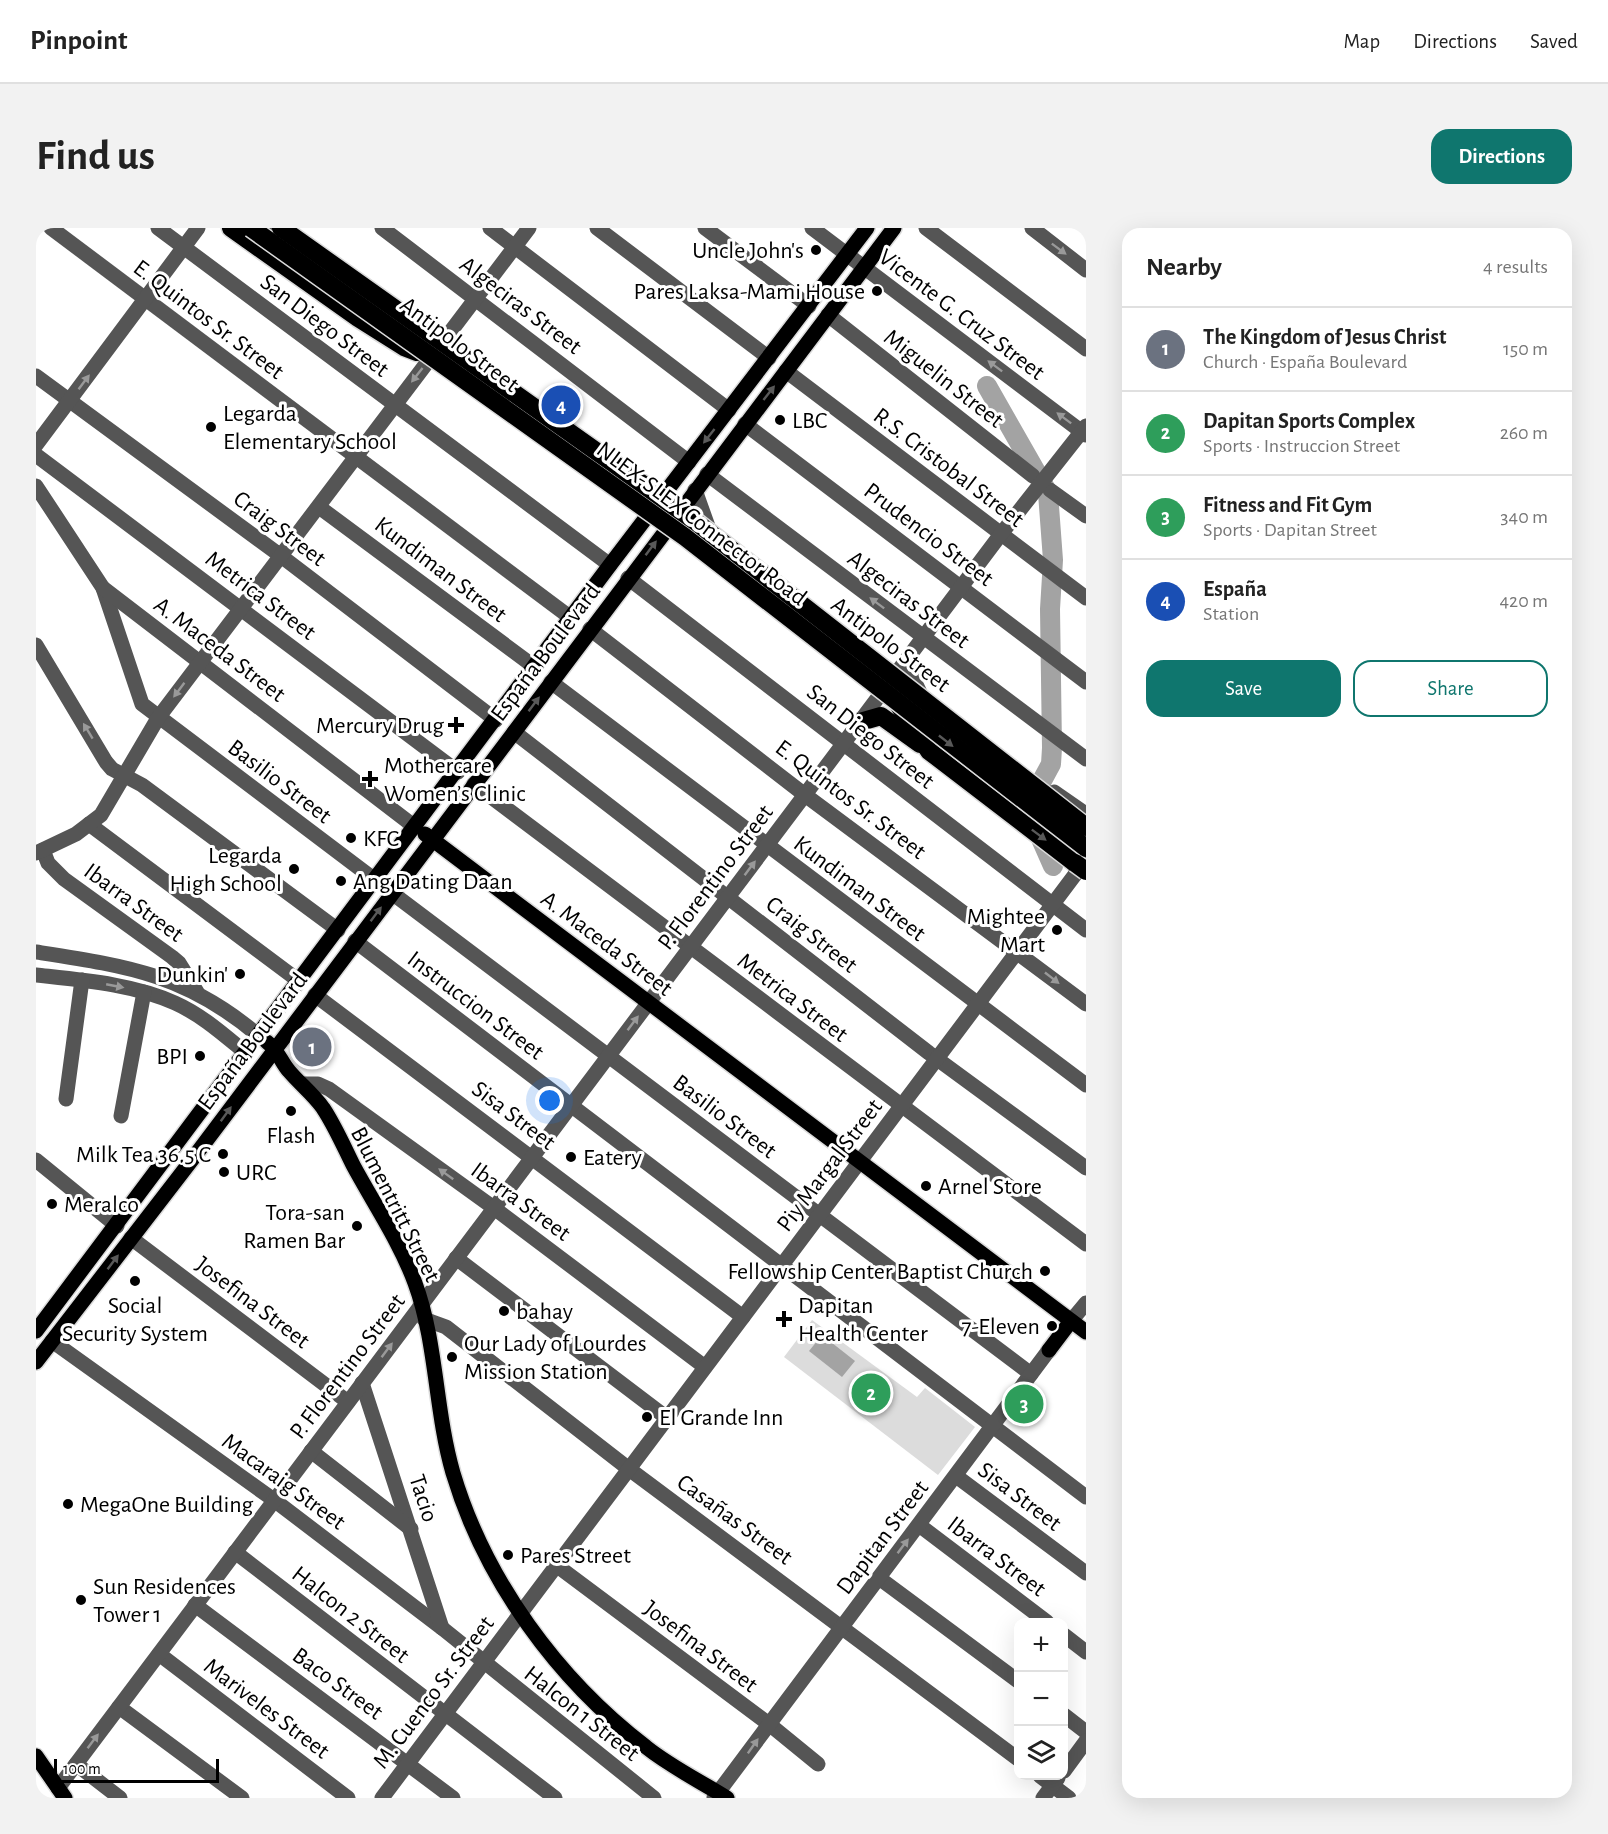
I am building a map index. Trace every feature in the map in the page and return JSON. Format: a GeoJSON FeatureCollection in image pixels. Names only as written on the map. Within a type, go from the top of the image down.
{"type":"FeatureCollection","features":[{"type":"Feature","properties":{"kind":"highway"},"geometry":{"type":"LineString","coordinates":[[231,228],[302,280],[404,347],[417,352],[434,353]]}},
{"type":"Feature","properties":{"kind":"highway","name":"NLEX-SLEX Connector Road"},"geometry":{"type":"LineString","coordinates":[[251,228],[685,537],[1086,848]]}},
{"type":"Feature","properties":{"kind":"highway","name":"NLEX-SLEX Connector Road"},"geometry":{"type":"LineString","coordinates":[[281,228],[696,522],[1086,827]]}},
{"type":"Feature","properties":{"kind":"highway"},"geometry":{"type":"LineString","coordinates":[[883,691],[902,709],[929,752]]}},
{"type":"Feature","properties":{"kind":"highway"},"geometry":{"type":"LineString","coordinates":[[860,722],[881,716],[1086,871]]}},
{"type":"Feature","properties":{"kind":"main road","name":"España Boulevard"},"geometry":{"type":"LineString","coordinates":[[36,1331],[458,772],[610,566],[867,228]]}},
{"type":"Feature","properties":{"kind":"main road","name":"España Boulevard"},"geometry":{"type":"LineString","coordinates":[[36,1362],[894,228]]}},
{"type":"Feature","properties":{"kind":"main road","name":"A. Maceda Street"},"geometry":{"type":"LineString","coordinates":[[416,827],[1086,1332]]}},
{"type":"Feature","properties":{"kind":"main road","name":"Blumentritt Street"},"geometry":{"type":"LineString","coordinates":[[259,1036],[275,1047],[289,1071],[324,1110],[411,1276],[423,1312],[453,1472],[482,1546],[521,1612],[560,1667],[602,1709],[645,1747],[720,1796]]}},
{"type":"Feature","properties":{"kind":"main road"},"geometry":{"type":"LineString","coordinates":[[246,1053],[261,1065],[289,1071]]}},
{"type":"Feature","properties":{"kind":"main road","name":"Dapitan Street"},"geometry":{"type":"LineString","coordinates":[[1048,1350],[1071,1322]]}},
{"type":"Feature","properties":{"kind":"main road"},"geometry":{"type":"LineString","coordinates":[[36,1756],[62,1793]]}},
{"type":"Feature","properties":{"kind":"street","name":"E. Quintos Sr. Street"},"geometry":{"type":"LineString","coordinates":[[51,228],[571,618]]}},
{"type":"Feature","properties":{"kind":"street","name":"San Diego Street"},"geometry":{"type":"LineString","coordinates":[[158,228],[610,566]]}},
{"type":"Feature","properties":{"kind":"street"},"geometry":{"type":"LineString","coordinates":[[36,445],[198,228]]}},
{"type":"Feature","properties":{"kind":"street","name":"Antipolo Street"},"geometry":{"type":"LineString","coordinates":[[268,228],[883,691]]}},
{"type":"Feature","properties":{"kind":"street","name":"Algeciras Street"},"geometry":{"type":"LineString","coordinates":[[382,228],[689,462]]}},
{"type":"Feature","properties":{"kind":"street"},"geometry":{"type":"LineString","coordinates":[[490,228],[729,410]]}},
{"type":"Feature","properties":{"kind":"street"},"geometry":{"type":"LineString","coordinates":[[40,852],[89,824],[110,803],[158,718],[529,228]]}},
{"type":"Feature","properties":{"kind":"street"},"geometry":{"type":"LineString","coordinates":[[597,228],[769,358]]}},
{"type":"Feature","properties":{"kind":"street"},"geometry":{"type":"LineString","coordinates":[[705,228],[809,306]]}},
{"type":"Feature","properties":{"kind":"street","name":"Vicente G. Cruz Street"},"geometry":{"type":"LineString","coordinates":[[812,228],[1085,431]]}},
{"type":"Feature","properties":{"kind":"street"},"geometry":{"type":"LineString","coordinates":[[926,228],[1086,349]]}},
{"type":"Feature","properties":{"kind":"street"},"geometry":{"type":"LineString","coordinates":[[1032,228],[1086,270]]}},
{"type":"Feature","properties":{"kind":"street","name":"Miguelin Street"},"geometry":{"type":"LineString","coordinates":[[828,315],[1044,480],[1086,516]]}},
{"type":"Feature","properties":{"kind":"street","name":"R.S. Cristobal Street"},"geometry":{"type":"LineString","coordinates":[[786,371],[1086,598]]}},
{"type":"Feature","properties":{"kind":"street","name":"Craig Street"},"geometry":{"type":"LineString","coordinates":[[36,376],[281,556],[496,720]]}},
{"type":"Feature","properties":{"kind":"street","name":"Prudencio Street"},"geometry":{"type":"LineString","coordinates":[[745,424],[1086,682]]}},
{"type":"Feature","properties":{"kind":"street","name":"P. Florentino Street"},"geometry":{"type":"LineString","coordinates":[[62,1793],[76,1764],[195,1605],[362,1383],[423,1312],[456,1258],[1001,534],[1085,431]]}},
{"type":"Feature","properties":{"kind":"street","name":"Metrica Street"},"geometry":{"type":"LineString","coordinates":[[36,455],[458,772]]}},
{"type":"Feature","properties":{"kind":"street","name":"Algeciras Street"},"geometry":{"type":"LineString","coordinates":[[707,474],[1086,759]]}},
{"type":"Feature","properties":{"kind":"street"},"geometry":{"type":"LineString","coordinates":[[36,486],[103,588]]}},
{"type":"Feature","properties":{"kind":"street","name":"Antipolo Street"},"geometry":{"type":"LineString","coordinates":[[695,490],[702,515],[716,541],[1029,776],[1086,814]]}},
{"type":"Feature","properties":{"kind":"street","name":"Kundiman Street"},"geometry":{"type":"LineString","coordinates":[[319,507],[536,668]]}},
{"type":"Feature","properties":{"kind":"street","name":"San Diego Street"},"geometry":{"type":"LineString","coordinates":[[628,578],[1086,930]]}},
{"type":"Feature","properties":{"kind":"street","name":"A. Maceda Street"},"geometry":{"type":"LineString","coordinates":[[103,588],[416,827]]}},
{"type":"Feature","properties":{"kind":"street","name":"Basilio Street"},"geometry":{"type":"LineString","coordinates":[[103,588],[142,704],[375,880]]}},
{"type":"Feature","properties":{"kind":"street","name":"E. Quintos Sr. Street"},"geometry":{"type":"LineString","coordinates":[[590,629],[805,795],[1018,951],[1086,1004]]}},
{"type":"Feature","properties":{"kind":"street"},"geometry":{"type":"LineString","coordinates":[[36,645],[112,769],[142,785],[338,930]]}},
{"type":"Feature","properties":{"kind":"street"},"geometry":{"type":"LineString","coordinates":[[910,655],[912,676],[921,695]]}},
{"type":"Feature","properties":{"kind":"street","name":"Kundiman Street"},"geometry":{"type":"LineString","coordinates":[[551,681],[1086,1085]]}},
{"type":"Feature","properties":{"kind":"street","name":"Craig Street"},"geometry":{"type":"LineString","coordinates":[[514,732],[937,1059],[1086,1168]]}},
{"type":"Feature","properties":{"kind":"street","name":"Metrica Street"},"geometry":{"type":"LineString","coordinates":[[474,784],[1086,1244]]}},
{"type":"Feature","properties":{"kind":"street"},"geometry":{"type":"LineString","coordinates":[[89,824],[299,981]]}},
{"type":"Feature","properties":{"kind":"street","name":"Ibarra Street"},"geometry":{"type":"LineString","coordinates":[[40,852],[64,879],[179,963],[197,992]]}},
{"type":"Feature","properties":{"kind":"street","name":"Piy Margal Street"},"geometry":{"type":"LineString","coordinates":[[521,1612],[1086,860]]}},
{"type":"Feature","properties":{"kind":"street","name":"Basilio Street"},"geometry":{"type":"LineString","coordinates":[[392,893],[1031,1374]]}},
{"type":"Feature","properties":{"kind":"street","name":"Instruccion Street"},"geometry":{"type":"LineString","coordinates":[[355,941],[1086,1497]]}},
{"type":"Feature","properties":{"kind":"street","name":"Blumentritt Street"},"geometry":{"type":"LineString","coordinates":[[36,952],[158,976],[197,992],[232,1013],[259,1036]]}},
{"type":"Feature","properties":{"kind":"street"},"geometry":{"type":"LineString","coordinates":[[36,975],[82,980],[144,992],[186,1008],[217,1029],[246,1053]]}},
{"type":"Feature","properties":{"kind":"street"},"geometry":{"type":"LineString","coordinates":[[66,1099],[82,980]]}},
{"type":"Feature","properties":{"kind":"street"},"geometry":{"type":"LineString","coordinates":[[121,1116],[144,992]]}},
{"type":"Feature","properties":{"kind":"street","name":"Sisa Street"},"geometry":{"type":"LineString","coordinates":[[315,994],[743,1317]]}},
{"type":"Feature","properties":{"kind":"street","name":"Ibarra Street"},"geometry":{"type":"LineString","coordinates":[[303,1084],[318,1084],[329,1089],[494,1208],[705,1367]]}},
{"type":"Feature","properties":{"kind":"street"},"geometry":{"type":"LineString","coordinates":[[38,1167],[117,1226]]}},
{"type":"Feature","properties":{"kind":"street","name":"Josefina Street"},"geometry":{"type":"LineString","coordinates":[[131,1238],[348,1402]]}},
{"type":"Feature","properties":{"kind":"street"},"geometry":{"type":"LineString","coordinates":[[456,1258],[667,1418]]}},
{"type":"Feature","properties":{"kind":"street","name":"Dapitan Street"},"geometry":{"type":"LineString","coordinates":[[1071,1322],[1086,1303]]}},
{"type":"Feature","properties":{"kind":"street","name":"Casañas Street"},"geometry":{"type":"LineString","coordinates":[[423,1312],[446,1327],[629,1469],[843,1626],[1014,1757]]}},
{"type":"Feature","properties":{"kind":"street","name":"Macaraig Street"},"geometry":{"type":"LineString","coordinates":[[52,1341],[274,1500],[442,1628],[483,1663]]}},
{"type":"Feature","properties":{"kind":"street","name":"Dapitan Street"},"geometry":{"type":"LineString","coordinates":[[720,1796],[769,1724],[1048,1350]]}},
{"type":"Feature","properties":{"kind":"street","name":"Tacio"},"geometry":{"type":"LineString","coordinates":[[362,1383],[442,1628]]}},
{"type":"Feature","properties":{"kind":"street"},"geometry":{"type":"LineString","coordinates":[[311,1451],[411,1529]]}},
{"type":"Feature","properties":{"kind":"street","name":"Sisa Street"},"geometry":{"type":"LineString","coordinates":[[956,1476],[1086,1573]]}},
{"type":"Feature","properties":{"kind":"street","name":"Ibarra Street"},"geometry":{"type":"LineString","coordinates":[[919,1525],[1040,1618]]}},
{"type":"Feature","properties":{"kind":"street","name":"Halcon 2 Street"},"geometry":{"type":"LineString","coordinates":[[235,1552],[444,1715],[555,1798]]}},
{"type":"Feature","properties":{"kind":"street","name":"Josefina Street"},"geometry":{"type":"LineString","coordinates":[[556,1565],[769,1724],[818,1764]]}},
{"type":"Feature","properties":{"kind":"street"},"geometry":{"type":"LineString","coordinates":[[879,1578],[1014,1678]]}},
{"type":"Feature","properties":{"kind":"street","name":"Baco Street"},"geometry":{"type":"LineString","coordinates":[[195,1605],[453,1798]]}},
{"type":"Feature","properties":{"kind":"street","name":"M. Cuenco Sr. Street"},"geometry":{"type":"LineString","coordinates":[[382,1798],[521,1612]]}},
{"type":"Feature","properties":{"kind":"street"},"geometry":{"type":"LineString","coordinates":[[1068,1638],[1086,1652]]}},
{"type":"Feature","properties":{"kind":"street","name":"Mariveles Street"},"geometry":{"type":"LineString","coordinates":[[159,1654],[348,1798]]}},
{"type":"Feature","properties":{"kind":"street","name":"Halcon 1 Street"},"geometry":{"type":"LineString","coordinates":[[483,1663],[654,1798]]}},
{"type":"Feature","properties":{"kind":"street"},"geometry":{"type":"LineString","coordinates":[[119,1707],[242,1798]]}},
{"type":"Feature","properties":{"kind":"street"},"geometry":{"type":"LineString","coordinates":[[1068,1718],[1086,1732]]}},
{"type":"Feature","properties":{"kind":"street"},"geometry":{"type":"LineString","coordinates":[[1068,1766],[1086,1741]]}},
{"type":"Feature","properties":{"kind":"street"},"geometry":{"type":"LineString","coordinates":[[76,1764],[120,1798]]}},
{"type":"Feature","properties":{"kind":"street"},"geometry":{"type":"LineString","coordinates":[[1043,1798],[1056,1780],[1069,1798]]}},
{"type":"Feature","properties":{"kind":"shaded area"},"geometry":{"type":"Polygon","coordinates":[[[812,1320],[917,1397],[925,1388],[975,1427],[938,1475],[784,1357],[812,1320]]]}},
{"type":"Feature","properties":{"kind":"shaded area"},"geometry":{"type":"Polygon","coordinates":[[[822,1335],[855,1361],[842,1377],[809,1351],[822,1335]]]}},
{"type":"Feature","properties":{"kind":"waterway"},"geometry":{"type":"LineString","coordinates":[[987,386],[1048,493],[1053,560],[1050,609],[1052,748],[1051,764],[1031,801],[1030,814],[1053,866]]}},
{"type":"Feature","properties":{"kind":"place","name":"Uncle John's"},"geometry":{"type":"Point","coordinates":[816,250]}},
{"type":"Feature","properties":{"kind":"place","name":"Pares Laksa-Mami House"},"geometry":{"type":"Point","coordinates":[877,291]}},
{"type":"Feature","properties":{"kind":"place","name":"España"},"geometry":{"type":"Point","coordinates":[561,405]}},
{"type":"Feature","properties":{"kind":"place","name":"LBC"},"geometry":{"type":"Point","coordinates":[780,420]}},
{"type":"Feature","properties":{"kind":"place","name":"Legarda Elementary School"},"geometry":{"type":"Point","coordinates":[211,427]}},
{"type":"Feature","properties":{"kind":"place","name":"Mercury Drug"},"geometry":{"type":"Point","coordinates":[456,725]}},
{"type":"Feature","properties":{"kind":"place","name":"Mothercare Women’s Clinic"},"geometry":{"type":"Point","coordinates":[370,779]}},
{"type":"Feature","properties":{"kind":"place","name":"KFC"},"geometry":{"type":"Point","coordinates":[351,838]}},
{"type":"Feature","properties":{"kind":"place","name":"Legarda High School"},"geometry":{"type":"Point","coordinates":[294,869]}},
{"type":"Feature","properties":{"kind":"place","name":"Ang Dating Daan"},"geometry":{"type":"Point","coordinates":[341,881]}},
{"type":"Feature","properties":{"kind":"place","name":"Mightee Mart"},"geometry":{"type":"Point","coordinates":[1057,930]}},
{"type":"Feature","properties":{"kind":"place","name":"Dunkin'"},"geometry":{"type":"Point","coordinates":[240,974]}},
{"type":"Feature","properties":{"kind":"place","name":"The Kingdom of Jesus Christ"},"geometry":{"type":"Point","coordinates":[312,1047]}},
{"type":"Feature","properties":{"kind":"place","name":"BPI"},"geometry":{"type":"Point","coordinates":[200,1056]}},
{"type":"Feature","properties":{"kind":"place","name":"Flash"},"geometry":{"type":"Point","coordinates":[291,1111]}},
{"type":"Feature","properties":{"kind":"place","name":"Milk Tea 36.5 C"},"geometry":{"type":"Point","coordinates":[223,1154]}},
{"type":"Feature","properties":{"kind":"place","name":"Eatery"},"geometry":{"type":"Point","coordinates":[571,1157]}},
{"type":"Feature","properties":{"kind":"place","name":"URC"},"geometry":{"type":"Point","coordinates":[224,1172]}},
{"type":"Feature","properties":{"kind":"place","name":"Arnel Store"},"geometry":{"type":"Point","coordinates":[926,1186]}},
{"type":"Feature","properties":{"kind":"place","name":"Meralco"},"geometry":{"type":"Point","coordinates":[52,1204]}},
{"type":"Feature","properties":{"kind":"place","name":"Tora-san Ramen Bar"},"geometry":{"type":"Point","coordinates":[357,1226]}},
{"type":"Feature","properties":{"kind":"place","name":"Fellowship Center Baptist Church"},"geometry":{"type":"Point","coordinates":[1045,1271]}},
{"type":"Feature","properties":{"kind":"place","name":"Social Security System"},"geometry":{"type":"Point","coordinates":[135,1281]}},
{"type":"Feature","properties":{"kind":"place","name":"bahay"},"geometry":{"type":"Point","coordinates":[504,1311]}},
{"type":"Feature","properties":{"kind":"place","name":"Dapitan Health Center"},"geometry":{"type":"Point","coordinates":[784,1319]}},
{"type":"Feature","properties":{"kind":"place","name":"7-Eleven"},"geometry":{"type":"Point","coordinates":[1052,1326]}},
{"type":"Feature","properties":{"kind":"place","name":"Our Lady of Lourdes Mission Station"},"geometry":{"type":"Point","coordinates":[452,1357]}},
{"type":"Feature","properties":{"kind":"place","name":"Dapitan Sports Complex"},"geometry":{"type":"Point","coordinates":[871,1393]}},
{"type":"Feature","properties":{"kind":"place","name":"Fitness and Fit Gym"},"geometry":{"type":"Point","coordinates":[1024,1404]}},
{"type":"Feature","properties":{"kind":"place","name":"El Grande Inn"},"geometry":{"type":"Point","coordinates":[647,1417]}},
{"type":"Feature","properties":{"kind":"place","name":"MegaOne Building"},"geometry":{"type":"Point","coordinates":[68,1504]}},
{"type":"Feature","properties":{"kind":"place","name":"Pares Street"},"geometry":{"type":"Point","coordinates":[508,1555]}},
{"type":"Feature","properties":{"kind":"place","name":"Sun Residences Tower 1"},"geometry":{"type":"Point","coordinates":[81,1600]}}]}
